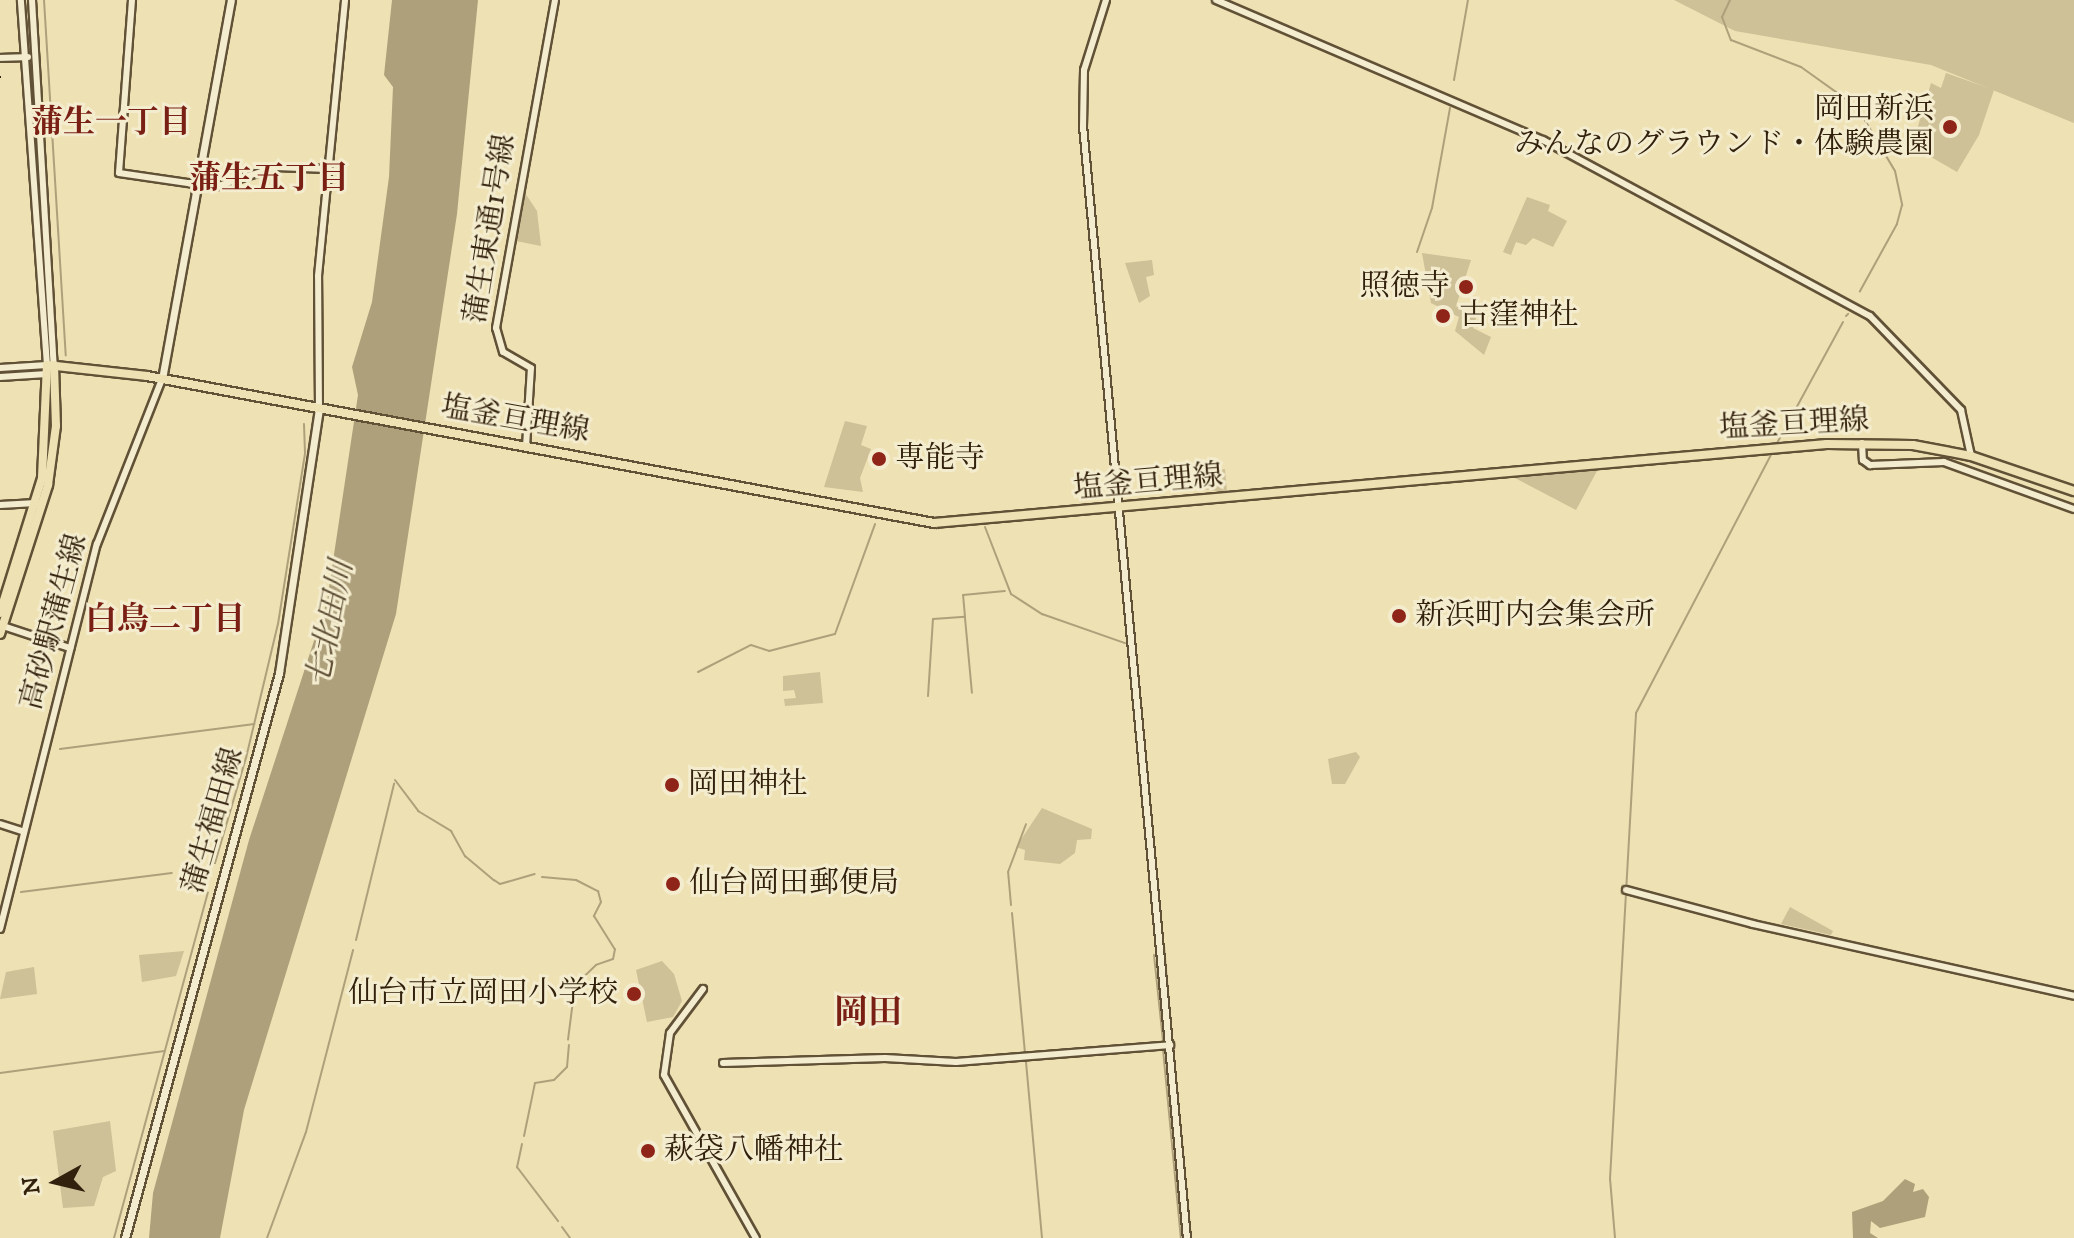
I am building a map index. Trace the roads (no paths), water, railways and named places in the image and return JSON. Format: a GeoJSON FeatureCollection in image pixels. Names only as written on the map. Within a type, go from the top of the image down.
{"type":"FeatureCollection","features":[{"type":"Feature","properties":{"kind":"main road"},"geometry":{"type":"LineString","coordinates":[[162,379],[231,0]]}},
{"type":"Feature","properties":{"kind":"main road"},"geometry":{"type":"LineString","coordinates":[[0,613],[37,503],[61,370]]}},
{"type":"Feature","properties":{"kind":"main road"},"geometry":{"type":"LineString","coordinates":[[1,628],[48,485],[61,370]]}},
{"type":"Feature","properties":{"kind":"main road","name":"塩釜亘理線"},"geometry":{"type":"LineString","coordinates":[[61,370],[198,380],[230,391]]}},
{"type":"Feature","properties":{"kind":"main road","name":"塩釜亘理線"},"geometry":{"type":"LineString","coordinates":[[162,379],[904,520],[979,522],[1775,447],[1862,443],[1971,456],[2074,491]]}},
{"type":"Feature","properties":{"kind":"main road"},"geometry":{"type":"LineString","coordinates":[[198,380],[209,388]]}},
{"type":"Feature","properties":{"kind":"main road","name":"蒲生福田線"},"geometry":{"type":"LineString","coordinates":[[125,1238],[279,673],[322,410]]}},
{"type":"Feature","properties":{"kind":"street"},"geometry":{"type":"LineString","coordinates":[[21,0],[61,370]]}},
{"type":"Feature","properties":{"kind":"street"},"geometry":{"type":"LineString","coordinates":[[32,0],[61,370]]}},
{"type":"Feature","properties":{"kind":"street"},"geometry":{"type":"LineString","coordinates":[[132,0],[116,169],[197,185],[219,186],[276,167],[327,169]]}},
{"type":"Feature","properties":{"kind":"street"},"geometry":{"type":"LineString","coordinates":[[322,410],[323,376],[315,319],[345,0]]}},
{"type":"Feature","properties":{"kind":"street","name":"蒲生東通1号線"},"geometry":{"type":"LineString","coordinates":[[526,447],[531,368],[503,352],[496,328],[555,0]]}},
{"type":"Feature","properties":{"kind":"street"},"geometry":{"type":"LineString","coordinates":[[1106,0],[1082,89],[1187,1238]]}},
{"type":"Feature","properties":{"kind":"street"},"geometry":{"type":"LineString","coordinates":[[1216,0],[1543,140],[1870,316],[1961,410],[1971,456]]}},
{"type":"Feature","properties":{"kind":"street"},"geometry":{"type":"LineString","coordinates":[[0,58],[36,57]]}},
{"type":"Feature","properties":{"kind":"street"},"geometry":{"type":"LineString","coordinates":[[0,368],[61,370]]}},
{"type":"Feature","properties":{"kind":"street"},"geometry":{"type":"LineString","coordinates":[[0,377],[61,370]]}},
{"type":"Feature","properties":{"kind":"street","name":"高砂駅蒲生線"},"geometry":{"type":"LineString","coordinates":[[0,929],[70,648],[111,501],[162,379]]}},
{"type":"Feature","properties":{"kind":"street"},"geometry":{"type":"LineString","coordinates":[[1862,443],[1863,460],[1870,465],[1944,462],[2074,509]]}},
{"type":"Feature","properties":{"kind":"street"},"geometry":{"type":"LineString","coordinates":[[0,505],[37,503]]}},
{"type":"Feature","properties":{"kind":"street"},"geometry":{"type":"LineString","coordinates":[[1,628],[70,648]]}},
{"type":"Feature","properties":{"kind":"street"},"geometry":{"type":"LineString","coordinates":[[0,824],[24,832]]}},
{"type":"Feature","properties":{"kind":"street"},"geometry":{"type":"LineString","coordinates":[[1626,890],[1740,922],[2074,996]]}},
{"type":"Feature","properties":{"kind":"street"},"geometry":{"type":"LineString","coordinates":[[703,989],[670,1033],[665,1082],[756,1238]]}},
{"type":"Feature","properties":{"kind":"street"},"geometry":{"type":"LineString","coordinates":[[723,1063],[885,1058],[956,1062],[1170,1045]]}},
{"type":"Feature","properties":{"kind":"water","name":"七北田川"},"geometry":{"type":"Polygon","coordinates":[[[392,0],[478,0],[457,214],[396,614],[244,1110],[220,1238],[149,1238],[153,1193],[249,840],[327,601],[358,395],[352,367],[372,302],[389,177],[393,87],[384,75],[392,0]]]}},
{"type":"Feature","properties":{"kind":"water"},"geometry":{"type":"Polygon","coordinates":[[[1905,1179],[1915,1184],[1913,1192],[1923,1189],[1929,1197],[1925,1217],[1880,1228],[1871,1221],[1870,1233],[1878,1238],[1853,1238],[1852,1212],[1883,1201],[1905,1179]]]}},
{"type":"Feature","properties":{"kind":"waterway"},"geometry":{"type":"LineString","coordinates":[[44,0],[66,355]]}},
{"type":"Feature","properties":{"kind":"waterway"},"geometry":{"type":"LineString","coordinates":[[1454,80],[1468,0]]}},
{"type":"Feature","properties":{"kind":"waterway"},"geometry":{"type":"LineString","coordinates":[[1730,0],[1722,17],[1731,40],[1801,67],[1857,107],[1895,171],[1902,205],[1897,224],[1860,291]]}},
{"type":"Feature","properties":{"kind":"waterway"},"geometry":{"type":"LineString","coordinates":[[1417,252],[1432,208],[1450,108]]}},
{"type":"Feature","properties":{"kind":"waterway"},"geometry":{"type":"LineString","coordinates":[[1776,445],[1843,322]]}},
{"type":"Feature","properties":{"kind":"waterway"},"geometry":{"type":"LineString","coordinates":[[208,863],[215,863],[246,758],[278,624],[305,453],[304,424]]}},
{"type":"Feature","properties":{"kind":"waterway"},"geometry":{"type":"LineString","coordinates":[[1615,1238],[1610,1179],[1636,713],[1773,451]]}},
{"type":"Feature","properties":{"kind":"waterway"},"geometry":{"type":"LineString","coordinates":[[698,672],[751,645],[769,651],[835,634],[875,524]]}},
{"type":"Feature","properties":{"kind":"waterway"},"geometry":{"type":"LineString","coordinates":[[985,527],[1011,594],[1042,614],[1125,643]]}},
{"type":"Feature","properties":{"kind":"waterway"},"geometry":{"type":"LineString","coordinates":[[928,696],[933,619],[965,617],[963,595],[1005,591]]}},
{"type":"Feature","properties":{"kind":"waterway"},"geometry":{"type":"LineString","coordinates":[[965,618],[972,693]]}},
{"type":"Feature","properties":{"kind":"waterway"},"geometry":{"type":"LineString","coordinates":[[60,749],[254,724]]}},
{"type":"Feature","properties":{"kind":"waterway"},"geometry":{"type":"LineString","coordinates":[[395,780],[418,811],[451,831],[465,856],[494,880],[500,884],[535,874]]}},
{"type":"Feature","properties":{"kind":"waterway"},"geometry":{"type":"LineString","coordinates":[[356,940],[394,784]]}},
{"type":"Feature","properties":{"kind":"waterway"},"geometry":{"type":"LineString","coordinates":[[1011,905],[1008,872],[1026,824]]}},
{"type":"Feature","properties":{"kind":"waterway"},"geometry":{"type":"LineString","coordinates":[[21,892],[172,873]]}},
{"type":"Feature","properties":{"kind":"waterway"},"geometry":{"type":"LineString","coordinates":[[542,877],[576,880],[598,891],[601,902],[594,916],[615,949],[613,959],[596,965],[575,985],[568,1040]]}},
{"type":"Feature","properties":{"kind":"waterway"},"geometry":{"type":"LineString","coordinates":[[114,1238],[208,893]]}},
{"type":"Feature","properties":{"kind":"waterway"},"geometry":{"type":"LineString","coordinates":[[1012,913],[1025,1053]]}},
{"type":"Feature","properties":{"kind":"waterway"},"geometry":{"type":"LineString","coordinates":[[1164,945],[1172,1041]]}},
{"type":"Feature","properties":{"kind":"waterway"},"geometry":{"type":"LineString","coordinates":[[267,1238],[306,1132],[353,950]]}},
{"type":"Feature","properties":{"kind":"waterway"},"geometry":{"type":"LineString","coordinates":[[1154,955],[1163,1041]]}},
{"type":"Feature","properties":{"kind":"waterway"},"geometry":{"type":"LineString","coordinates":[[524,1136],[535,1083],[554,1080],[567,1067],[569,1045]]}},
{"type":"Feature","properties":{"kind":"waterway"},"geometry":{"type":"LineString","coordinates":[[1173,1048],[1191,1238]]}},
{"type":"Feature","properties":{"kind":"waterway"},"geometry":{"type":"LineString","coordinates":[[1163,1049],[1181,1238]]}},
{"type":"Feature","properties":{"kind":"waterway"},"geometry":{"type":"LineString","coordinates":[[0,1073],[165,1051]]}},
{"type":"Feature","properties":{"kind":"waterway"},"geometry":{"type":"LineString","coordinates":[[1026,1062],[1042,1238]]}},
{"type":"Feature","properties":{"kind":"waterway"},"geometry":{"type":"LineString","coordinates":[[522,1144],[517,1167],[558,1221]]}},
{"type":"Feature","properties":{"kind":"waterway"},"geometry":{"type":"LineString","coordinates":[[562,1227],[570,1238]]}},
{"type":"Feature","properties":{"kind":"place","name":"岡田新浜 みんなのグラウンド・体験農園"},"geometry":{"type":"Point","coordinates":[1950,127]}},
{"type":"Feature","properties":{"kind":"place","name":"照徳寺"},"geometry":{"type":"Point","coordinates":[1466,287]}},
{"type":"Feature","properties":{"kind":"place","name":"古窪神社"},"geometry":{"type":"Point","coordinates":[1443,316]}},
{"type":"Feature","properties":{"kind":"place","name":"専能寺"},"geometry":{"type":"Point","coordinates":[879,459]}},
{"type":"Feature","properties":{"kind":"place","name":"新浜町内会集会所"},"geometry":{"type":"Point","coordinates":[1399,616]}},
{"type":"Feature","properties":{"kind":"place","name":"岡田神社"},"geometry":{"type":"Point","coordinates":[672,785]}},
{"type":"Feature","properties":{"kind":"place","name":"仙台岡田郵便局"},"geometry":{"type":"Point","coordinates":[673,884]}},
{"type":"Feature","properties":{"kind":"place","name":"仙台市立岡田小学校"},"geometry":{"type":"Point","coordinates":[634,994]}},
{"type":"Feature","properties":{"kind":"place","name":"萩袋八幡神社"},"geometry":{"type":"Point","coordinates":[648,1151]}},
{"type":"Feature","properties":{"kind":"district","name":"蒲生一丁目"},"geometry":{"type":"Point","coordinates":[111,123]}},
{"type":"Feature","properties":{"kind":"district","name":"蒲生五丁目"},"geometry":{"type":"Point","coordinates":[269,179]}},
{"type":"Feature","properties":{"kind":"district","name":"白鳥二丁目"},"geometry":{"type":"Point","coordinates":[165,620]}},
{"type":"Feature","properties":{"kind":"district","name":"岡田"},"geometry":{"type":"Point","coordinates":[868,1014]}}]}
